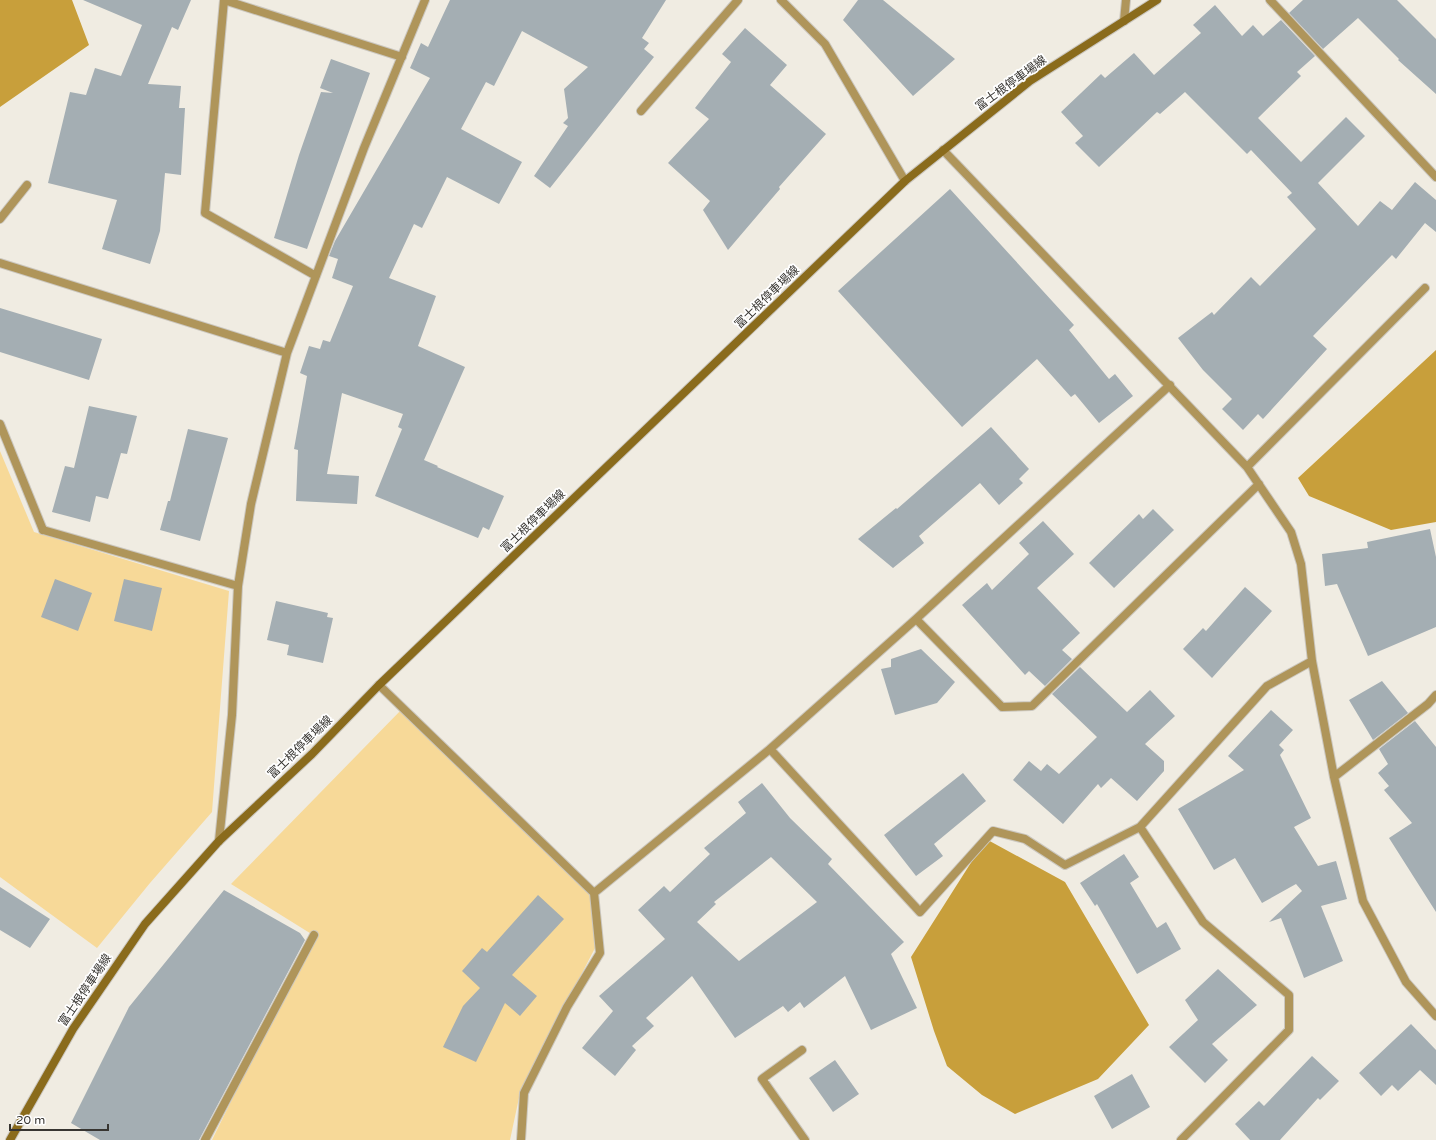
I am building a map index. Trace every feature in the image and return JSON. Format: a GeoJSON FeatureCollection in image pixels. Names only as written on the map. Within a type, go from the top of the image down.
{"type":"FeatureCollection","features":[{"type":"Feature","properties":{"kind":"main road","name":"富士根停車場線"},"geometry":{"type":"LineString","coordinates":[[10,1140],[73,1029],[145,924],[219,841],[312,754],[379,685],[905,181],[1030,81],[1157,0]]}},
{"type":"Feature","properties":{"kind":"street"},"geometry":{"type":"LineString","coordinates":[[316,276],[205,213],[224,0],[402,57]]}},
{"type":"Feature","properties":{"kind":"street"},"geometry":{"type":"LineString","coordinates":[[219,841],[232,715],[238,586],[251,504],[287,353],[364,148],[425,0]]}},
{"type":"Feature","properties":{"kind":"street"},"geometry":{"type":"LineString","coordinates":[[642,111],[738,0]]}},
{"type":"Feature","properties":{"kind":"street"},"geometry":{"type":"LineString","coordinates":[[781,0],[825,44],[905,181]]}},
{"type":"Feature","properties":{"kind":"street"},"geometry":{"type":"LineString","coordinates":[[1124,21],[1126,0]]}},
{"type":"Feature","properties":{"kind":"street"},"geometry":{"type":"LineString","coordinates":[[1270,0],[1436,177]]}},
{"type":"Feature","properties":{"kind":"street"},"geometry":{"type":"LineString","coordinates":[[942,150],[1170,385],[1247,467],[1291,532],[1301,564],[1312,661],[1334,777],[1363,901],[1406,982],[1436,1016]]}},
{"type":"Feature","properties":{"kind":"street"},"geometry":{"type":"LineString","coordinates":[[0,219],[27,186]]}},
{"type":"Feature","properties":{"kind":"street"},"geometry":{"type":"LineString","coordinates":[[0,263],[287,353]]}},
{"type":"Feature","properties":{"kind":"street"},"geometry":{"type":"LineString","coordinates":[[1247,467],[1426,288]]}},
{"type":"Feature","properties":{"kind":"street"},"geometry":{"type":"LineString","coordinates":[[594,893],[770,749],[916,619],[1170,385]]}},
{"type":"Feature","properties":{"kind":"street"},"geometry":{"type":"LineString","coordinates":[[0,424],[43,530],[238,586]]}},
{"type":"Feature","properties":{"kind":"street"},"geometry":{"type":"LineString","coordinates":[[916,619],[1002,707],[1032,706],[1259,484]]}},
{"type":"Feature","properties":{"kind":"street"},"geometry":{"type":"LineString","coordinates":[[770,749],[920,912],[993,831],[1025,839],[1065,865],[1140,827],[1267,686],[1312,661]]}},
{"type":"Feature","properties":{"kind":"street"},"geometry":{"type":"LineString","coordinates":[[379,685],[594,893],[600,953],[567,1007],[524,1093],[521,1140]]}},
{"type":"Feature","properties":{"kind":"street"},"geometry":{"type":"LineString","coordinates":[[1334,777],[1428,704],[1436,695]]}},
{"type":"Feature","properties":{"kind":"street"},"geometry":{"type":"LineString","coordinates":[[1140,827],[1203,922],[1289,995],[1289,1030],[1181,1140]]}},
{"type":"Feature","properties":{"kind":"street"},"geometry":{"type":"LineString","coordinates":[[205,1140],[314,935]]}},
{"type":"Feature","properties":{"kind":"street"},"geometry":{"type":"LineString","coordinates":[[802,1050],[762,1079],[805,1140]]}},
{"type":"Feature","properties":{"kind":"shaded area"},"geometry":{"type":"Polygon","coordinates":[[[0,0],[72,0],[89,45],[0,107],[0,0]]]}},
{"type":"Feature","properties":{"kind":"shaded area"},"geometry":{"type":"Polygon","coordinates":[[[1436,350],[1436,522],[1391,530],[1309,496],[1298,478],[1436,350]]]}},
{"type":"Feature","properties":{"kind":"shaded area"},"geometry":{"type":"Polygon","coordinates":[[[0,451],[34,532],[229,591],[212,812],[150,883],[97,948],[0,877],[0,451]]]}},
{"type":"Feature","properties":{"kind":"shaded area"},"geometry":{"type":"Polygon","coordinates":[[[403,708],[594,893],[595,948],[520,1093],[510,1140],[212,1140],[313,935],[231,884],[403,708]]]}},
{"type":"Feature","properties":{"kind":"shaded area"},"geometry":{"type":"Polygon","coordinates":[[[986,839],[1065,882],[1149,1025],[1098,1079],[1015,1114],[982,1095],[947,1066],[934,1031],[911,957],[986,839]]]}},
{"type":"Feature","properties":{"kind":"building"},"geometry":{"type":"Polygon","coordinates":[[[83,0],[191,0],[178,30],[172,27],[148,84],[181,86],[179,108],[185,108],[181,175],[165,173],[160,231],[150,264],[102,249],[117,200],[48,183],[70,92],[86,95],[95,68],[121,76],[142,25],[83,0]]]}},
{"type":"Feature","properties":{"kind":"building"},"geometry":{"type":"Polygon","coordinates":[[[450,0],[666,0],[642,38],[649,43],[644,49],[654,57],[550,188],[534,176],[568,126],[563,123],[568,118],[564,89],[588,67],[522,31],[494,86],[486,82],[461,129],[522,162],[499,204],[447,177],[422,228],[414,224],[389,278],[436,296],[418,346],[465,367],[424,460],[504,496],[489,530],[483,527],[478,538],[375,496],[402,429],[398,427],[403,414],[342,393],[327,474],[359,476],[357,504],[296,501],[298,450],[294,449],[307,376],[300,373],[309,346],[320,349],[323,340],[330,342],[353,286],[332,278],[338,259],[329,256],[335,241],[430,78],[410,68],[421,43],[428,47],[450,0]]]}},
{"type":"Feature","properties":{"kind":"building"},"geometry":{"type":"Polygon","coordinates":[[[858,0],[883,0],[955,59],[913,96],[843,20],[858,0]]]}},
{"type":"Feature","properties":{"kind":"building"},"geometry":{"type":"Polygon","coordinates":[[[1303,0],[1397,0],[1436,39],[1436,94],[1398,60],[1399,59],[1358,18],[1323,49],[1289,13],[1303,0]]]}},
{"type":"Feature","properties":{"kind":"building"},"geometry":{"type":"Polygon","coordinates":[[[1215,5],[1242,36],[1253,25],[1263,36],[1281,20],[1315,56],[1297,72],[1301,76],[1258,118],[1301,162],[1346,117],[1365,136],[1318,183],[1358,226],[1380,201],[1392,210],[1415,182],[1436,200],[1436,232],[1425,223],[1396,259],[1392,255],[1313,336],[1327,349],[1263,419],[1258,414],[1243,430],[1222,409],[1232,399],[1203,370],[1178,338],[1212,312],[1214,315],[1251,277],[1260,286],[1316,229],[1287,197],[1292,193],[1251,150],[1247,154],[1185,92],[1160,114],[1157,112],[1099,167],[1075,143],[1083,136],[1061,112],[1101,74],[1105,78],[1134,53],[1154,75],[1201,33],[1193,25],[1215,5]]]}},
{"type":"Feature","properties":{"kind":"building"},"geometry":{"type":"Polygon","coordinates":[[[745,28],[787,65],[770,85],[826,134],[779,187],[780,189],[728,250],[703,210],[710,201],[668,163],[709,119],[695,108],[731,62],[722,54],[745,28]]]}},
{"type":"Feature","properties":{"kind":"building"},"geometry":{"type":"Polygon","coordinates":[[[331,59],[370,73],[307,249],[274,238],[299,155],[321,92],[333,93],[320,88],[331,59]]]}},
{"type":"Feature","properties":{"kind":"building"},"geometry":{"type":"Polygon","coordinates":[[[950,189],[1074,325],[1069,330],[1109,379],[1115,374],[1133,396],[1099,423],[1075,394],[1071,397],[1037,359],[962,427],[838,291],[950,189]]]}},
{"type":"Feature","properties":{"kind":"building"},"geometry":{"type":"Polygon","coordinates":[[[0,308],[102,339],[89,380],[0,352],[0,308]]]}},
{"type":"Feature","properties":{"kind":"building"},"geometry":{"type":"Polygon","coordinates":[[[89,406],[137,416],[127,454],[121,453],[108,499],[96,496],[90,522],[52,512],[65,466],[74,468],[89,406]]]}},
{"type":"Feature","properties":{"kind":"building"},"geometry":{"type":"Polygon","coordinates":[[[991,427],[1029,469],[1019,479],[1023,483],[999,505],[980,483],[919,536],[924,543],[893,568],[858,539],[896,508],[897,509],[991,427]]]}},
{"type":"Feature","properties":{"kind":"building"},"geometry":{"type":"Polygon","coordinates":[[[188,429],[228,438],[200,541],[160,530],[168,501],[170,501],[188,429]]]}},
{"type":"Feature","properties":{"kind":"building"},"geometry":{"type":"Polygon","coordinates":[[[1153,509],[1174,530],[1114,588],[1089,563],[1139,514],[1143,519],[1153,509]]]}},
{"type":"Feature","properties":{"kind":"building"},"geometry":{"type":"Polygon","coordinates":[[[1043,521],[1074,554],[1037,588],[1080,633],[1062,650],[1072,659],[1045,686],[1029,671],[1025,675],[962,605],[987,583],[992,590],[1029,554],[1019,543],[1043,521]]]}},
{"type":"Feature","properties":{"kind":"building"},"geometry":{"type":"Polygon","coordinates":[[[1430,529],[1436,557],[1436,627],[1368,656],[1337,584],[1325,586],[1322,554],[1368,548],[1367,542],[1430,529]]]}},
{"type":"Feature","properties":{"kind":"building"},"geometry":{"type":"Polygon","coordinates":[[[55,579],[92,593],[78,631],[41,617],[55,579]]]}},
{"type":"Feature","properties":{"kind":"building"},"geometry":{"type":"Polygon","coordinates":[[[124,579],[162,588],[152,631],[114,621],[124,579]]]}},
{"type":"Feature","properties":{"kind":"building"},"geometry":{"type":"Polygon","coordinates":[[[1245,587],[1272,611],[1212,678],[1183,649],[1203,628],[1206,631],[1245,587]]]}},
{"type":"Feature","properties":{"kind":"building"},"geometry":{"type":"Polygon","coordinates":[[[276,601],[328,613],[327,617],[333,618],[323,663],[287,655],[289,645],[267,640],[276,601]]]}},
{"type":"Feature","properties":{"kind":"building"},"geometry":{"type":"Polygon","coordinates":[[[921,649],[955,682],[937,703],[895,715],[881,669],[891,667],[891,659],[921,649]]]}},
{"type":"Feature","properties":{"kind":"building"},"geometry":{"type":"Polygon","coordinates":[[[1080,667],[1127,712],[1150,690],[1175,716],[1145,744],[1164,761],[1164,771],[1137,801],[1111,778],[1101,788],[1098,784],[1063,824],[1013,780],[1029,761],[1041,771],[1047,764],[1059,774],[1097,737],[1052,694],[1080,667]]]}},
{"type":"Feature","properties":{"kind":"building"},"geometry":{"type":"Polygon","coordinates":[[[1382,681],[1408,713],[1373,740],[1349,700],[1382,681]]]}},
{"type":"Feature","properties":{"kind":"building"},"geometry":{"type":"Polygon","coordinates":[[[1271,710],[1293,730],[1279,745],[1284,750],[1280,755],[1311,818],[1294,827],[1318,866],[1336,861],[1347,899],[1321,906],[1343,961],[1304,978],[1281,918],[1269,922],[1302,891],[1296,884],[1262,903],[1235,858],[1214,870],[1178,809],[1244,770],[1228,756],[1271,710]]]}},
{"type":"Feature","properties":{"kind":"building"},"geometry":{"type":"Polygon","coordinates":[[[1415,721],[1436,747],[1436,912],[1389,838],[1412,823],[1384,790],[1389,786],[1378,773],[1388,764],[1379,749],[1415,721]]]}},
{"type":"Feature","properties":{"kind":"building"},"geometry":{"type":"Polygon","coordinates":[[[963,773],[986,801],[934,844],[943,856],[916,876],[884,835],[963,773]]]}},
{"type":"Feature","properties":{"kind":"building"},"geometry":{"type":"Polygon","coordinates":[[[762,783],[790,818],[832,859],[828,864],[904,942],[891,954],[917,1008],[871,1030],[845,976],[804,1008],[800,1002],[788,1012],[783,1006],[735,1038],[692,976],[646,1018],[654,1026],[632,1046],[636,1050],[615,1076],[582,1048],[613,1011],[599,996],[665,939],[638,910],[664,886],[670,892],[710,854],[704,848],[746,813],[738,802],[762,783]],[[771,857],[714,902],[716,904],[697,922],[739,961],[817,902],[771,857]]]}},
{"type":"Feature","properties":{"kind":"building"},"geometry":{"type":"Polygon","coordinates":[[[1124,854],[1139,877],[1130,883],[1157,928],[1166,922],[1181,949],[1137,974],[1097,904],[1095,906],[1080,883],[1124,854]]]}},
{"type":"Feature","properties":{"kind":"building"},"geometry":{"type":"Polygon","coordinates":[[[0,887],[50,919],[30,948],[0,930],[0,887]]]}},
{"type":"Feature","properties":{"kind":"building"},"geometry":{"type":"Polygon","coordinates":[[[224,890],[300,933],[305,940],[199,1140],[100,1140],[71,1123],[129,1007],[224,890]]]}},
{"type":"Feature","properties":{"kind":"building"},"geometry":{"type":"Polygon","coordinates":[[[538,895],[564,919],[512,975],[537,996],[520,1016],[505,1003],[476,1062],[443,1047],[463,1006],[480,988],[462,971],[482,948],[487,952],[538,895]]]}},
{"type":"Feature","properties":{"kind":"building"},"geometry":{"type":"Polygon","coordinates":[[[1218,969],[1257,1005],[1212,1044],[1228,1060],[1205,1083],[1169,1047],[1198,1020],[1185,1000],[1218,969]]]}},
{"type":"Feature","properties":{"kind":"building"},"geometry":{"type":"Polygon","coordinates":[[[1411,1024],[1436,1050],[1436,1085],[1420,1070],[1398,1091],[1392,1085],[1381,1096],[1359,1073],[1411,1024]]]}},
{"type":"Feature","properties":{"kind":"building"},"geometry":{"type":"Polygon","coordinates":[[[1312,1056],[1339,1081],[1320,1100],[1318,1098],[1280,1140],[1250,1140],[1235,1124],[1259,1101],[1264,1106],[1312,1056]]]}},
{"type":"Feature","properties":{"kind":"building"},"geometry":{"type":"Polygon","coordinates":[[[835,1060],[859,1094],[833,1112],[809,1078],[835,1060]]]}},
{"type":"Feature","properties":{"kind":"building"},"geometry":{"type":"Polygon","coordinates":[[[1132,1074],[1150,1107],[1112,1129],[1094,1096],[1132,1074]]]}}]}
